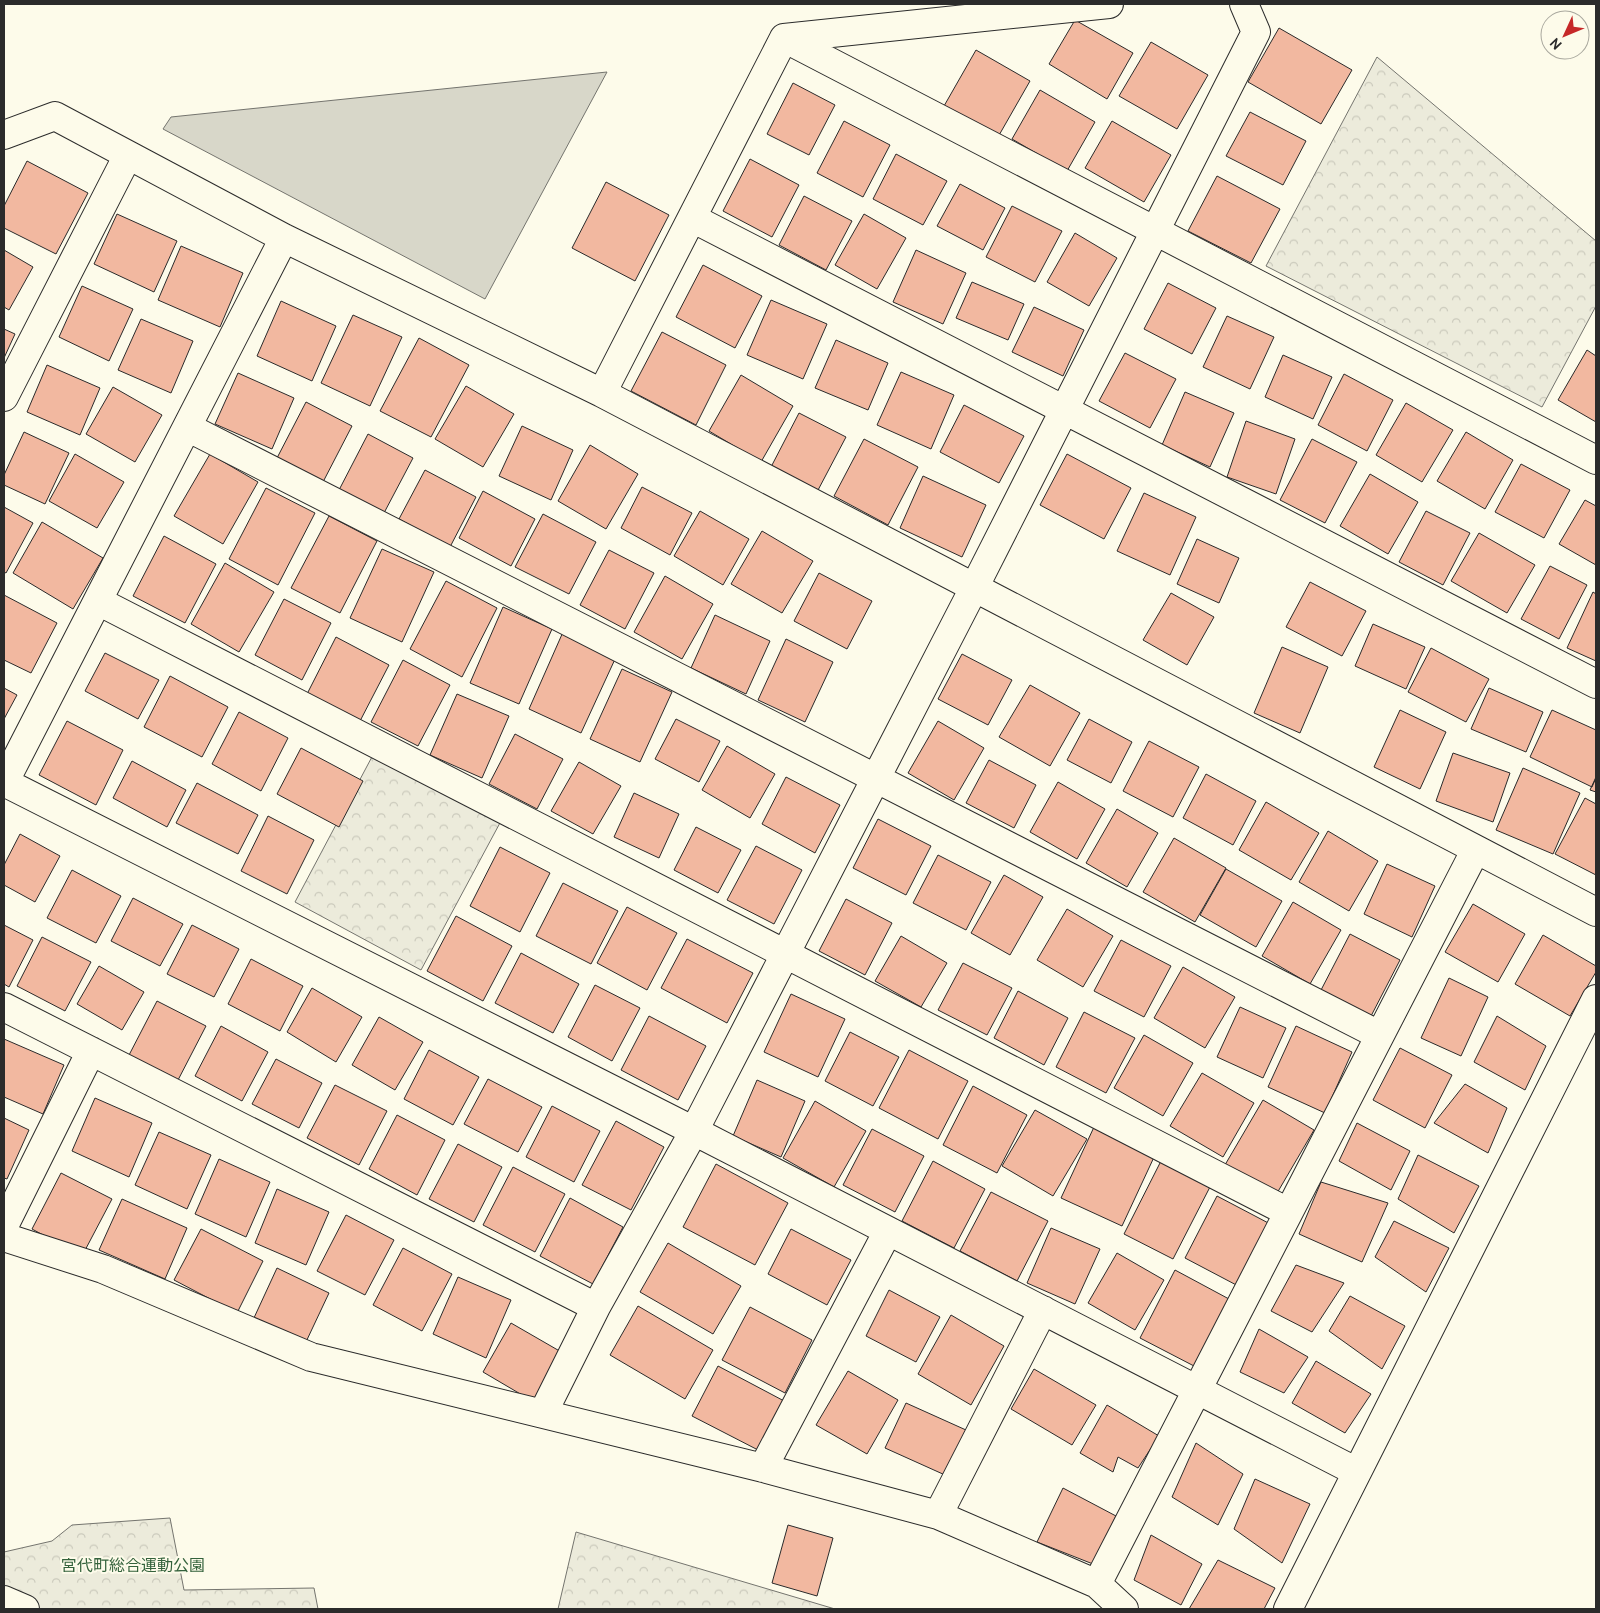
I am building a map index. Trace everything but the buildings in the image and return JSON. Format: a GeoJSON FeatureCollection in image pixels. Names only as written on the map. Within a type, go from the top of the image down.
{"type":"FeatureCollection","features":[{"type":"Feature","properties":{"kind":"street"},"geometry":{"type":"LineString","coordinates":[[784,38],[1109,4]]}},
{"type":"Feature","properties":{"kind":"street"},"geometry":{"type":"LineString","coordinates":[[543,1413],[596,1307],[694,1131],[786,954],[1256,32],[1244,4]]}},
{"type":"Feature","properties":{"kind":"street"},"geometry":{"type":"LineString","coordinates":[[602,393],[784,38]]}},
{"type":"Feature","properties":{"kind":"street"},"geometry":{"type":"LineString","coordinates":[[784,38],[1596,460]]}},
{"type":"Feature","properties":{"kind":"street"},"geometry":{"type":"LineString","coordinates":[[4,135],[55,116],[284,238],[602,393],[1596,912]]}},
{"type":"Feature","properties":{"kind":"street"},"geometry":{"type":"LineString","coordinates":[[4,397],[128,155]]}},
{"type":"Feature","properties":{"kind":"street"},"geometry":{"type":"LineString","coordinates":[[692,218],[1596,684]]}},
{"type":"Feature","properties":{"kind":"street"},"geometry":{"type":"LineString","coordinates":[[284,238],[4,782],[694,1131],[1357,1472]]}},
{"type":"Feature","properties":{"kind":"street"},"geometry":{"type":"LineString","coordinates":[[187,427],[1379,1035]]}},
{"type":"Feature","properties":{"kind":"street"},"geometry":{"type":"LineString","coordinates":[[98,601],[1288,1212]]}},
{"type":"Feature","properties":{"kind":"street"},"geometry":{"type":"LineString","coordinates":[[1097,1584],[1475,850]]}},
{"type":"Feature","properties":{"kind":"street"},"geometry":{"type":"LineString","coordinates":[[1288,1609],[1596,999]]}},
{"type":"Feature","properties":{"kind":"street"},"geometry":{"type":"LineString","coordinates":[[4,1007],[596,1307]]}},
{"type":"Feature","properties":{"kind":"street"},"geometry":{"type":"LineString","coordinates":[[4,1226],[91,1051]]}},
{"type":"Feature","properties":{"kind":"street"},"geometry":{"type":"LineString","coordinates":[[763,1468],[888,1231]]}},
{"type":"Feature","properties":{"kind":"street"},"geometry":{"type":"LineString","coordinates":[[4,1237],[103,1269],[311,1357],[763,1468],[938,1515],[1097,1584],[1124,1609]]}},
{"type":"Feature","properties":{"kind":"street"},"geometry":{"type":"LineString","coordinates":[[938,1515],[1043,1310]]}},
{"type":"Feature","properties":{"kind":"street"},"geometry":{"type":"LineString","coordinates":[[4,1600],[25,1609]]}},
{"type":"Feature","properties":{"kind":"green space"},"geometry":{"type":"Polygon","coordinates":[[[1377,57],[1596,241],[1596,306],[1542,407],[1266,266],[1377,57]]]}},
{"type":"Feature","properties":{"kind":"green space"},"geometry":{"type":"Polygon","coordinates":[[[374,753],[501,821],[421,970],[295,902],[374,753]]]}},
{"type":"Feature","properties":{"kind":"green space","name":"宮代町総合運動公園"},"geometry":{"type":"Polygon","coordinates":[[[170,1518],[184,1590],[314,1588],[318,1609],[4,1609],[4,1552],[52,1541],[72,1525],[170,1518]]]}},
{"type":"Feature","properties":{"kind":"green space"},"geometry":{"type":"Polygon","coordinates":[[[576,1532],[835,1609],[558,1609],[576,1532]]]}},
{"type":"Feature","properties":{"kind":"shaded area"},"geometry":{"type":"Polygon","coordinates":[[[607,72],[485,299],[163,129],[171,117],[607,72]]]}}]}
